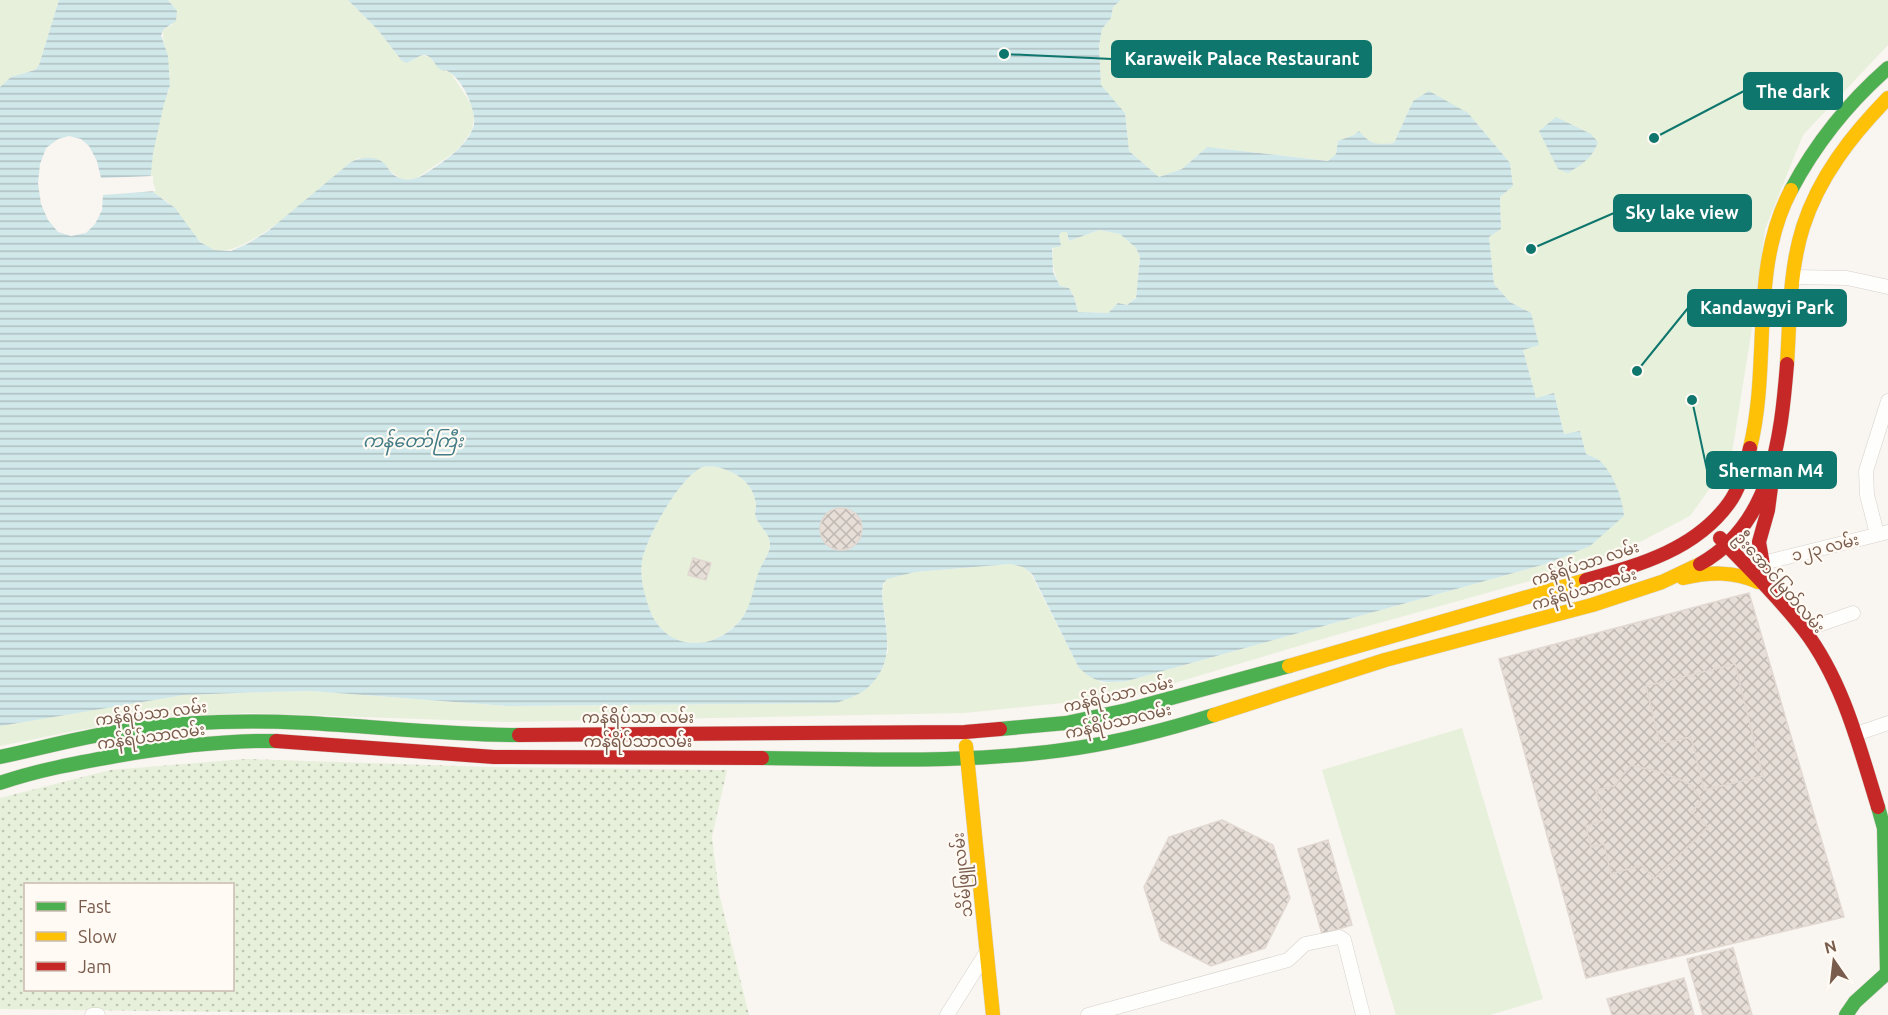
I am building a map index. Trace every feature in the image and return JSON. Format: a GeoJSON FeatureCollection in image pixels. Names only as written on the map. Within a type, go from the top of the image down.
{"type":"FeatureCollection","features":[{"type":"Feature","properties":{"kind":"main road","name":"ကန်ရိပ်သာ လမ်း"},"geometry":{"type":"LineString","coordinates":[[0,757],[114,732],[168,725],[222,722],[333,724],[487,735],[965,732],[1066,723],[1213,688],[1632,567],[1683,545],[1709,527],[1725,508],[1738,486],[1750,451],[1756,415],[1763,309],[1771,243],[1788,193],[1797,174],[1848,108],[1888,68]]}},
{"type":"Feature","properties":{"kind":"main road","name":"ကန်ရိပ်သာလမ်း"},"geometry":{"type":"LineString","coordinates":[[0,783],[66,765],[160,748],[265,741],[490,757],[967,758],[1061,751],[1138,736],[1250,704],[1362,666],[1581,609],[1666,581],[1698,565],[1727,545],[1749,522],[1773,472],[1782,418],[1788,323],[1800,236],[1825,174],[1851,138],[1888,98]]}},
{"type":"Feature","properties":{"kind":"main road"},"geometry":{"type":"LineString","coordinates":[[1767,588],[1759,542],[1768,510],[1773,472]]}},
{"type":"Feature","properties":{"kind":"main road","name":"ဦးအောင်မြတ်လမ်း"},"geometry":{"type":"LineString","coordinates":[[1709,527],[1804,630],[1839,692],[1856,734],[1886,827],[1888,972]]}},
{"type":"Feature","properties":{"kind":"main road"},"geometry":{"type":"LineString","coordinates":[[1666,581],[1712,573],[1743,574],[1767,588]]}},
{"type":"Feature","properties":{"kind":"main road","name":"သိမ်ဖြူလမ်း"},"geometry":{"type":"LineString","coordinates":[[965,732],[993,1015]]}},
{"type":"Feature","properties":{"kind":"main road"},"geometry":{"type":"LineString","coordinates":[[1846,1015],[1855,1002],[1888,972]]}},
{"type":"Feature","properties":{"kind":"street"},"geometry":{"type":"LineString","coordinates":[[1794,277],[1847,278],[1888,287]]}},
{"type":"Feature","properties":{"kind":"street"},"geometry":{"type":"LineString","coordinates":[[1883,533],[1867,495],[1866,471],[1888,401]]}},
{"type":"Feature","properties":{"kind":"street","name":"၁၂၃ လမ်း"},"geometry":{"type":"LineString","coordinates":[[1763,563],[1883,533]]}},
{"type":"Feature","properties":{"kind":"street"},"geometry":{"type":"LineString","coordinates":[[1804,630],[1853,613]]}},
{"type":"Feature","properties":{"kind":"street"},"geometry":{"type":"LineString","coordinates":[[1856,734],[1888,723]]}},
{"type":"Feature","properties":{"kind":"street"},"geometry":{"type":"LineString","coordinates":[[1088,1015],[1288,960],[1305,944],[1339,936],[1344,940],[1363,1015]]}},
{"type":"Feature","properties":{"kind":"street"},"geometry":{"type":"LineString","coordinates":[[947,1015],[986,953]]}},
{"type":"Feature","properties":{"kind":"street"},"geometry":{"type":"LineString","coordinates":[[92,1015],[98,1015]]}},
{"type":"Feature","properties":{"kind":"green space"},"geometry":{"type":"Polygon","coordinates":[[[0,0],[59,0],[39,65],[35,70],[11,77],[0,87],[0,0]]]}},
{"type":"Feature","properties":{"kind":"green space"},"geometry":{"type":"Polygon","coordinates":[[[168,0],[348,0],[378,30],[402,61],[407,63],[422,55],[430,57],[441,69],[451,73],[473,107],[472,130],[452,154],[415,179],[402,180],[388,169],[359,158],[351,162],[304,203],[263,234],[243,245],[225,250],[211,249],[193,234],[168,202],[153,192],[151,183],[155,137],[170,86],[163,33],[164,29],[172,25],[172,4],[168,0]]]}},
{"type":"Feature","properties":{"kind":"green space"},"geometry":{"type":"Polygon","coordinates":[[[1121,0],[1888,0],[1888,45],[1803,135],[1765,229],[1756,303],[1731,459],[1690,516],[1605,560],[1329,637],[1131,696],[964,713],[506,722],[248,713],[164,717],[79,730],[0,746],[0,726],[7,723],[184,695],[311,691],[507,706],[837,703],[888,653],[882,595],[887,578],[915,572],[1010,564],[1023,567],[1031,574],[1079,668],[1102,683],[1127,681],[1549,563],[1614,525],[1624,516],[1612,479],[1600,461],[1586,454],[1580,431],[1564,434],[1554,393],[1536,398],[1523,350],[1531,313],[1510,302],[1494,284],[1489,237],[1501,229],[1500,197],[1513,186],[1510,163],[1468,113],[1413,101],[1394,143],[1378,145],[1354,135],[1338,141],[1336,154],[1328,161],[1207,147],[1182,169],[1159,177],[1129,151],[1125,113],[1101,86],[1099,46],[1102,29],[1111,18],[1113,7],[1121,0]]]}},
{"type":"Feature","properties":{"kind":"green space"},"geometry":{"type":"Polygon","coordinates":[[[1099,230],[1120,234],[1136,248],[1140,257],[1136,297],[1127,305],[1118,303],[1108,313],[1078,312],[1069,288],[1060,286],[1057,279],[1052,258],[1053,251],[1062,232],[1067,232],[1069,241],[1099,230]]]}},
{"type":"Feature","properties":{"kind":"green space"},"geometry":{"type":"Polygon","coordinates":[[[712,466],[727,470],[747,483],[754,497],[756,518],[770,541],[770,546],[759,571],[748,610],[722,636],[707,642],[692,644],[678,641],[665,633],[654,620],[643,591],[642,561],[657,524],[684,482],[703,467],[712,466]]]}},
{"type":"Feature","properties":{"kind":"green space"},"geometry":{"type":"Polygon","coordinates":[[[1462,728],[1543,999],[1490,1015],[1396,1015],[1322,770],[1462,728]]]}},
{"type":"Feature","properties":{"kind":"green space"},"geometry":{"type":"Polygon","coordinates":[[[246,759],[489,767],[727,770],[712,837],[719,893],[749,1015],[473,1015],[0,1009],[0,798],[110,770],[246,759]]]}},
{"type":"Feature","properties":{"kind":"water","name":"ကန်တော်ကြီး"},"geometry":{"type":"Polygon","coordinates":[[[59,0],[168,0],[177,11],[176,21],[164,29],[161,35],[168,56],[170,85],[153,153],[150,183],[153,192],[175,208],[200,242],[214,250],[231,251],[268,231],[351,162],[363,158],[377,159],[397,177],[414,179],[451,155],[464,143],[473,128],[474,114],[468,97],[454,76],[440,69],[426,55],[407,63],[402,61],[378,30],[348,0],[1121,0],[1113,7],[1111,18],[1102,29],[1099,46],[1101,85],[1125,113],[1129,151],[1159,177],[1182,169],[1207,147],[1328,161],[1336,154],[1338,141],[1359,131],[1374,143],[1394,143],[1413,101],[1429,91],[1468,113],[1510,163],[1513,186],[1500,197],[1501,229],[1489,237],[1494,284],[1510,302],[1531,313],[1539,345],[1523,350],[1536,398],[1554,393],[1564,434],[1580,431],[1586,454],[1599,460],[1613,479],[1622,502],[1624,516],[1590,546],[1549,563],[1127,681],[1096,680],[1079,668],[1032,574],[1023,567],[1010,564],[915,572],[887,579],[883,584],[882,593],[887,631],[883,667],[866,689],[837,703],[507,706],[311,691],[266,692],[184,695],[0,726],[0,87],[11,77],[35,70],[39,65],[59,0]],[[1099,230],[1069,241],[1067,232],[1062,232],[1059,235],[1061,246],[1052,248],[1053,272],[1060,286],[1069,288],[1078,312],[1108,313],[1118,303],[1127,305],[1136,298],[1140,257],[1136,248],[1120,234],[1099,230]],[[712,466],[703,467],[684,482],[657,524],[642,561],[643,588],[654,619],[674,638],[686,642],[699,643],[712,640],[725,634],[737,624],[749,606],[759,571],[770,546],[768,537],[756,518],[754,497],[747,483],[727,470],[712,466]]]}},
{"type":"Feature","properties":{"kind":"water"},"geometry":{"type":"Polygon","coordinates":[[[1556,117],[1591,134],[1598,142],[1590,157],[1568,173],[1558,169],[1539,131],[1556,117]]]}},
{"type":"Feature","properties":{"kind":"pier"},"geometry":{"type":"Polygon","coordinates":[[[69,136],[81,139],[89,146],[97,161],[101,178],[153,176],[156,191],[103,195],[102,210],[95,224],[86,233],[71,236],[58,232],[48,220],[41,204],[38,183],[40,164],[46,148],[58,139],[69,136]]]}},
{"type":"Feature","properties":{"kind":"building"},"geometry":{"type":"Polygon","coordinates":[[[841,508],[856,514],[862,529],[856,544],[841,550],[826,544],[820,529],[826,514],[841,508]]]}},
{"type":"Feature","properties":{"kind":"building"},"geometry":{"type":"Polygon","coordinates":[[[693,558],[711,563],[706,580],[688,575],[693,558]]]}},
{"type":"Feature","properties":{"kind":"building"},"geometry":{"type":"Polygon","coordinates":[[[1749,593],[1844,917],[1586,978],[1499,659],[1749,593]]]}},
{"type":"Feature","properties":{"kind":"building"},"geometry":{"type":"Polygon","coordinates":[[[1735,664],[1763,776],[1704,790],[1691,737],[1660,744],[1646,686],[1735,664]]]}},
{"type":"Feature","properties":{"kind":"building"},"geometry":{"type":"Polygon","coordinates":[[[1631,765],[1664,773],[1690,784],[1702,800],[1692,812],[1708,827],[1654,879],[1642,865],[1611,874],[1604,844],[1591,847],[1586,826],[1604,820],[1596,790],[1614,786],[1631,765]]]}},
{"type":"Feature","properties":{"kind":"building"},"geometry":{"type":"Polygon","coordinates":[[[1222,820],[1273,845],[1290,898],[1265,948],[1211,966],[1161,940],[1144,887],[1169,837],[1222,820]]]}},
{"type":"Feature","properties":{"kind":"building"},"geometry":{"type":"Polygon","coordinates":[[[1328,840],[1352,925],[1322,934],[1298,849],[1328,840]]]}},
{"type":"Feature","properties":{"kind":"building"},"geometry":{"type":"Polygon","coordinates":[[[1733,948],[1752,1015],[1703,1015],[1687,959],[1733,948]]]}},
{"type":"Feature","properties":{"kind":"building"},"geometry":{"type":"Polygon","coordinates":[[[1684,978],[1694,1015],[1612,1015],[1607,999],[1684,978]]]}},
{"type":"Feature","properties":{"kind":"traffic: fast"},"geometry":{"type":"LineString","coordinates":[[1791,190],[1822,140],[1859,95],[1888,68]]}},
{"type":"Feature","properties":{"kind":"traffic: fast"},"geometry":{"type":"LineString","coordinates":[[1000,729],[1066,723],[1127,710],[1289,666]]}},
{"type":"Feature","properties":{"kind":"traffic: fast"},"geometry":{"type":"LineString","coordinates":[[762,758],[920,759],[1038,753],[1129,738],[1214,715]]}},
{"type":"Feature","properties":{"kind":"traffic: fast"},"geometry":{"type":"LineString","coordinates":[[0,757],[116,732],[207,722],[295,722],[519,735]]}},
{"type":"Feature","properties":{"kind":"traffic: fast"},"geometry":{"type":"LineString","coordinates":[[0,783],[58,767],[136,753],[216,743],[276,741]]}},
{"type":"Feature","properties":{"kind":"traffic: fast"},"geometry":{"type":"LineString","coordinates":[[1878,807],[1884,828],[1887,973]]}},
{"type":"Feature","properties":{"kind":"traffic: fast"},"geometry":{"type":"LineString","coordinates":[[1846,1015],[1855,1002],[1888,972]]}},
{"type":"Feature","properties":{"kind":"traffic: slow"},"geometry":{"type":"LineString","coordinates":[[1787,364],[1791,295],[1795,261],[1803,227],[1827,174],[1861,127],[1888,98]]}},
{"type":"Feature","properties":{"kind":"traffic: slow"},"geometry":{"type":"LineString","coordinates":[[1750,448],[1756,416],[1765,284],[1770,252],[1778,220],[1791,190]]}},
{"type":"Feature","properties":{"kind":"traffic: slow"},"geometry":{"type":"LineString","coordinates":[[1214,715],[1385,660],[1592,605],[1662,582],[1700,564]]}},
{"type":"Feature","properties":{"kind":"traffic: slow"},"geometry":{"type":"LineString","coordinates":[[1683,578],[1721,574],[1749,578],[1758,582]]}},
{"type":"Feature","properties":{"kind":"traffic: slow"},"geometry":{"type":"LineString","coordinates":[[1289,666],[1586,580]]}},
{"type":"Feature","properties":{"kind":"traffic: slow"},"geometry":{"type":"LineString","coordinates":[[966,746],[993,1015]]}},
{"type":"Feature","properties":{"kind":"traffic: jam"},"geometry":{"type":"LineString","coordinates":[[1700,564],[1724,547],[1743,526],[1758,503],[1776,449],[1787,364]]}},
{"type":"Feature","properties":{"kind":"traffic: jam"},"geometry":{"type":"LineString","coordinates":[[1586,580],[1665,554],[1700,533],[1733,497],[1742,477],[1750,448]]}},
{"type":"Feature","properties":{"kind":"traffic: jam"},"geometry":{"type":"LineString","coordinates":[[1767,587],[1759,542],[1768,510],[1771,487]]}},
{"type":"Feature","properties":{"kind":"traffic: jam"},"geometry":{"type":"LineString","coordinates":[[1720,538],[1784,606],[1818,650],[1849,715],[1878,807]]}},
{"type":"Feature","properties":{"kind":"traffic: jam"},"geometry":{"type":"LineString","coordinates":[[519,735],[965,732],[1000,729]]}},
{"type":"Feature","properties":{"kind":"traffic: jam"},"geometry":{"type":"LineString","coordinates":[[276,741],[494,757],[762,758]]}},
{"type":"Feature","properties":{"kind":"place","name":"Karaweik Palace Restaurant"},"geometry":{"type":"Point","coordinates":[1004,54]}},
{"type":"Feature","properties":{"kind":"place","name":"The dark"},"geometry":{"type":"Point","coordinates":[1654,138]}},
{"type":"Feature","properties":{"kind":"place","name":"Sky lake view"},"geometry":{"type":"Point","coordinates":[1531,249]}},
{"type":"Feature","properties":{"kind":"place","name":"Kandawgyi Park"},"geometry":{"type":"Point","coordinates":[1637,371]}},
{"type":"Feature","properties":{"kind":"place","name":"Sherman M4"},"geometry":{"type":"Point","coordinates":[1692,400]}}]}
